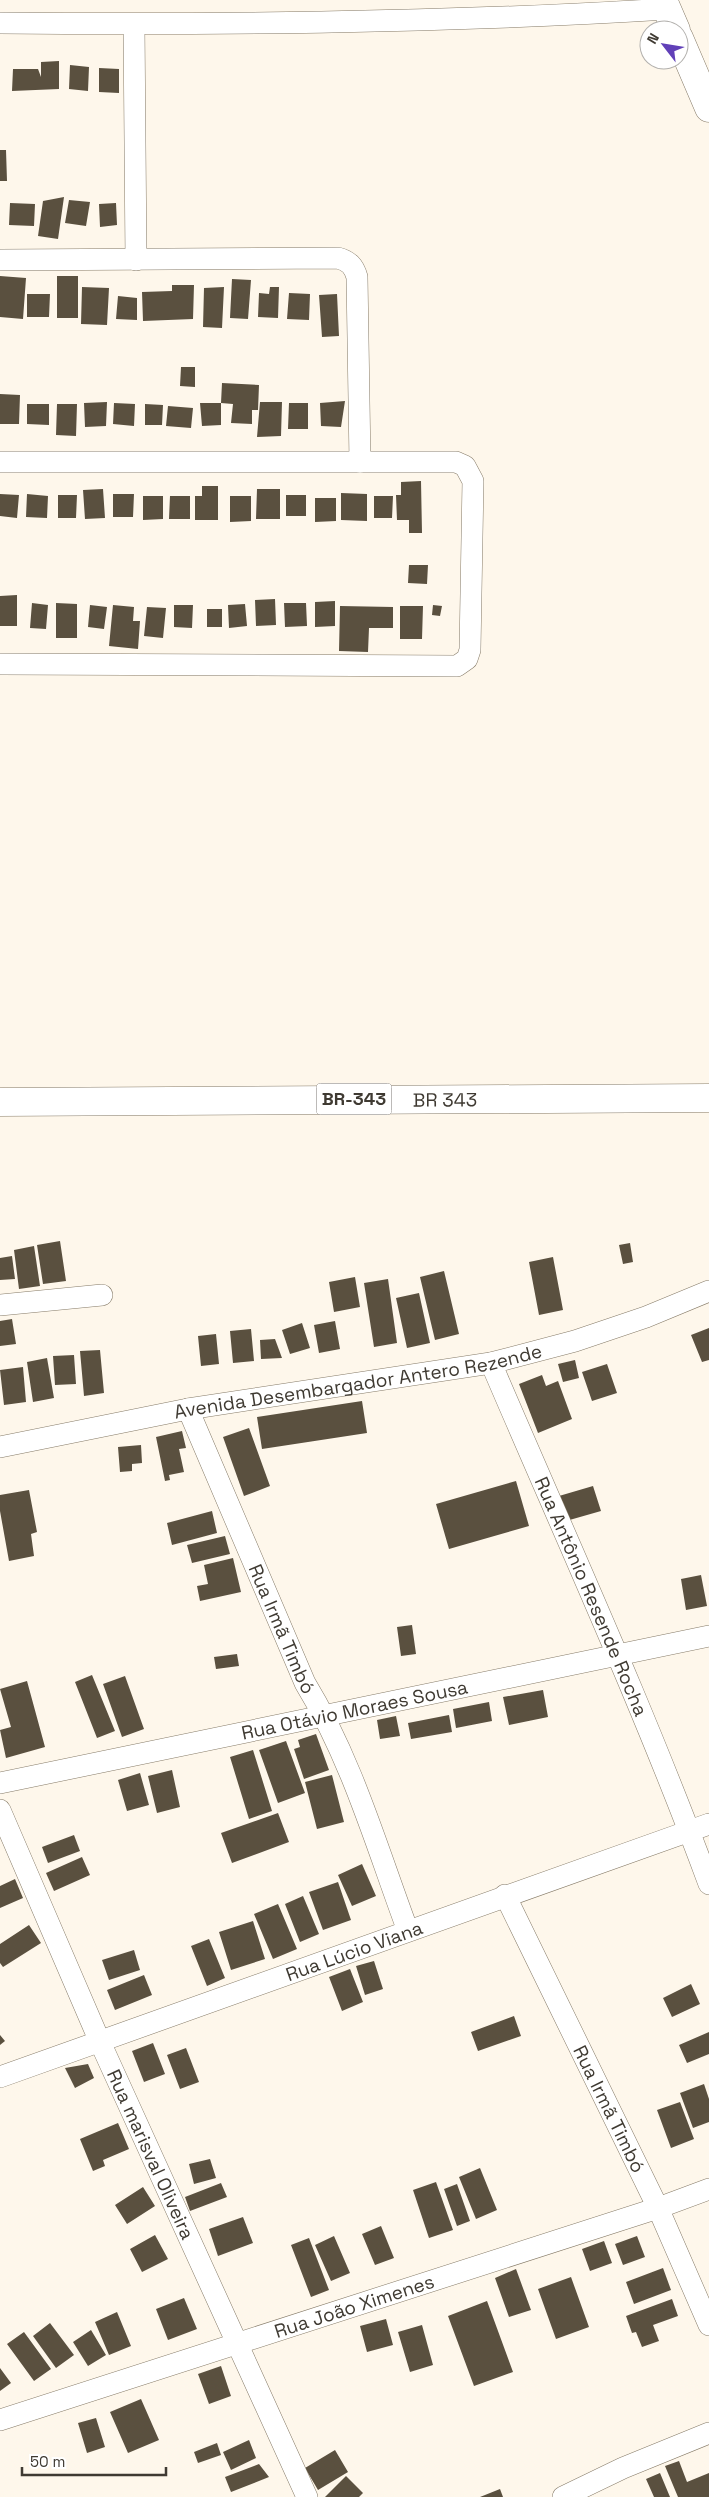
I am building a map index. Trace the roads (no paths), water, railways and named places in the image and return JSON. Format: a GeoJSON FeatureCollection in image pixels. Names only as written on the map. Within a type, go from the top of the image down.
{"type":"FeatureCollection","features":[{"type":"Feature","properties":{"kind":"main road"},"geometry":{"type":"LineString","coordinates":[[689,61],[709,108]]}},
{"type":"Feature","properties":{"kind":"main road","name":"BR 343"},"geometry":{"type":"LineString","coordinates":[[0,1102],[709,1098]]}},
{"type":"Feature","properties":{"kind":"street"},"geometry":{"type":"LineString","coordinates":[[0,23],[134,24],[547,8],[668,13]]}},
{"type":"Feature","properties":{"kind":"street"},"geometry":{"type":"LineString","coordinates":[[134,24],[136,260]]}},
{"type":"Feature","properties":{"kind":"street"},"geometry":{"type":"LineString","coordinates":[[0,260],[338,258],[351,264],[358,277],[360,462]]}},
{"type":"Feature","properties":{"kind":"street"},"geometry":{"type":"LineString","coordinates":[[0,462],[456,462],[465,466],[473,481],[470,650],[463,663],[457,666],[0,664]]}},
{"type":"Feature","properties":{"kind":"street","name":"Avenida Desembargador Antero Rezende"},"geometry":{"type":"LineString","coordinates":[[0,1447],[188,1409],[491,1363],[575,1341],[646,1317],[709,1291]]}},
{"type":"Feature","properties":{"kind":"street"},"geometry":{"type":"LineString","coordinates":[[0,1306],[102,1295]]}},
{"type":"Feature","properties":{"kind":"street","name":"Rua Antônio Resende Rocha"},"geometry":{"type":"LineString","coordinates":[[491,1363],[616,1656],[709,1884]]}},
{"type":"Feature","properties":{"kind":"street","name":"Rua Irmã Timbó"},"geometry":{"type":"LineString","coordinates":[[188,1409],[305,1683],[326,1717],[343,1756],[408,1931]]}},
{"type":"Feature","properties":{"kind":"street","name":"Rua Otávio Moraes Sousa"},"geometry":{"type":"LineString","coordinates":[[0,1783],[326,1717],[709,1636]]}},
{"type":"Feature","properties":{"kind":"street","name":"Rua marisval Oliveira"},"geometry":{"type":"LineString","coordinates":[[0,1810],[100,2042],[306,2497]]}},
{"type":"Feature","properties":{"kind":"street","name":"Rua Lúcio Viana"},"geometry":{"type":"LineString","coordinates":[[0,2077],[505,1895],[709,1824]]}},
{"type":"Feature","properties":{"kind":"street","name":"Rua Irmã Timbó"},"geometry":{"type":"LineString","coordinates":[[505,1895],[658,2208],[709,2325]]}},
{"type":"Feature","properties":{"kind":"street","name":"Rua João Ximenes"},"geometry":{"type":"LineString","coordinates":[[0,2420],[658,2208],[709,2189]]}},
{"type":"Feature","properties":{"kind":"street"},"geometry":{"type":"LineString","coordinates":[[562,2497],[623,2468],[709,2433]]}}]}
